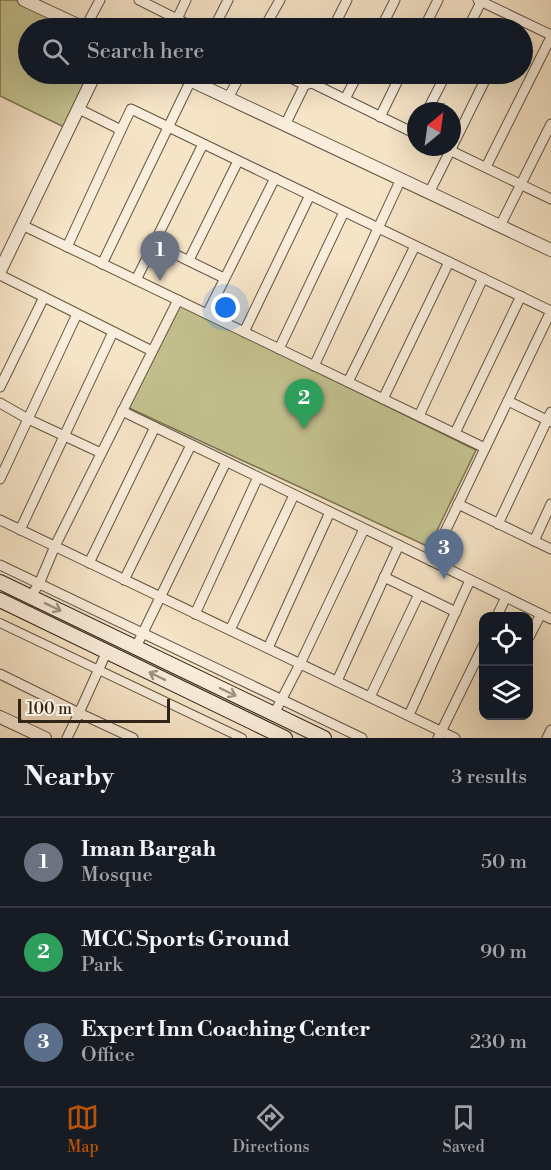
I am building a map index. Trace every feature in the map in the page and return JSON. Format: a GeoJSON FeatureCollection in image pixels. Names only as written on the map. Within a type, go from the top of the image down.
{"type":"FeatureCollection","features":[{"type":"Feature","properties":{"kind":"main road"},"geometry":{"type":"LineString","coordinates":[[0,582],[324,738]]}},
{"type":"Feature","properties":{"kind":"main road"},"geometry":{"type":"LineString","coordinates":[[0,600],[285,738]]}},
{"type":"Feature","properties":{"kind":"street"},"geometry":{"type":"LineString","coordinates":[[90,18],[100,0]]}},
{"type":"Feature","properties":{"kind":"street"},"geometry":{"type":"LineString","coordinates":[[141,0],[175,18]]}},
{"type":"Feature","properties":{"kind":"street"},"geometry":{"type":"LineString","coordinates":[[177,18],[186,0]]}},
{"type":"Feature","properties":{"kind":"street"},"geometry":{"type":"LineString","coordinates":[[219,18],[228,0]]}},
{"type":"Feature","properties":{"kind":"street"},"geometry":{"type":"LineString","coordinates":[[270,18],[280,0]]}},
{"type":"Feature","properties":{"kind":"street"},"geometry":{"type":"LineString","coordinates":[[338,18],[347,0]]}},
{"type":"Feature","properties":{"kind":"street"},"geometry":{"type":"LineString","coordinates":[[386,18],[395,0]]}},
{"type":"Feature","properties":{"kind":"street"},"geometry":{"type":"LineString","coordinates":[[429,18],[438,0]]}},
{"type":"Feature","properties":{"kind":"street"},"geometry":{"type":"LineString","coordinates":[[472,18],[480,1],[515,18]]}},
{"type":"Feature","properties":{"kind":"street"},"geometry":{"type":"LineString","coordinates":[[31,2],[64,18]]}},
{"type":"Feature","properties":{"kind":"street"},"geometry":{"type":"LineString","coordinates":[[533,27],[551,36],[533,72]]}},
{"type":"Feature","properties":{"kind":"street"},"geometry":{"type":"LineString","coordinates":[[90,84],[0,273],[152,351]]}},
{"type":"Feature","properties":{"kind":"street"},"geometry":{"type":"LineString","coordinates":[[102,264],[189,84]]}},
{"type":"Feature","properties":{"kind":"street"},"geometry":{"type":"LineString","coordinates":[[199,84],[551,250]]}},
{"type":"Feature","properties":{"kind":"street"},"geometry":{"type":"LineString","coordinates":[[228,98],[236,84]]}},
{"type":"Feature","properties":{"kind":"street"},"geometry":{"type":"LineString","coordinates":[[285,124],[305,85],[308,84]]}},
{"type":"Feature","properties":{"kind":"street"},"geometry":{"type":"LineString","coordinates":[[314,84],[407,130]]}},
{"type":"Feature","properties":{"kind":"street"},"geometry":{"type":"LineString","coordinates":[[345,99],[353,84]]}},
{"type":"Feature","properties":{"kind":"street"},"geometry":{"type":"LineString","coordinates":[[380,117],[396,84]]}},
{"type":"Feature","properties":{"kind":"street"},"geometry":{"type":"LineString","coordinates":[[432,102],[441,84]]}},
{"type":"Feature","properties":{"kind":"street"},"geometry":{"type":"LineString","coordinates":[[461,125],[483,84]]}},
{"type":"Feature","properties":{"kind":"street"},"geometry":{"type":"LineString","coordinates":[[486,167],[527,84]]}},
{"type":"Feature","properties":{"kind":"street"},"geometry":{"type":"LineString","coordinates":[[79,109],[121,130]]}},
{"type":"Feature","properties":{"kind":"street"},"geometry":{"type":"LineString","coordinates":[[67,246],[131,109],[551,311],[431,561]]}},
{"type":"Feature","properties":{"kind":"street"},"geometry":{"type":"LineString","coordinates":[[500,226],[551,124]]}},
{"type":"Feature","properties":{"kind":"street"},"geometry":{"type":"LineString","coordinates":[[136,280],[203,144]]}},
{"type":"Feature","properties":{"kind":"street"},"geometry":{"type":"LineString","coordinates":[[461,154],[551,199]]}},
{"type":"Feature","properties":{"kind":"street"},"geometry":{"type":"LineString","coordinates":[[429,193],[445,156]]}},
{"type":"Feature","properties":{"kind":"street"},"geometry":{"type":"LineString","coordinates":[[189,260],[238,161]]}},
{"type":"Feature","properties":{"kind":"street"},"geometry":{"type":"LineString","coordinates":[[207,314],[275,178]]}},
{"type":"Feature","properties":{"kind":"street"},"geometry":{"type":"LineString","coordinates":[[314,366],[401,179]]}},
{"type":"Feature","properties":{"kind":"street"},"geometry":{"type":"LineString","coordinates":[[244,332],[310,195]]}},
{"type":"Feature","properties":{"kind":"street"},"geometry":{"type":"LineString","coordinates":[[279,349],[344,212]]}},
{"type":"Feature","properties":{"kind":"street"},"geometry":{"type":"LineString","coordinates":[[22,225],[485,448]]}},
{"type":"Feature","properties":{"kind":"street"},"geometry":{"type":"LineString","coordinates":[[154,244],[224,278]]}},
{"type":"Feature","properties":{"kind":"street"},"geometry":{"type":"LineString","coordinates":[[348,382],[415,246]]}},
{"type":"Feature","properties":{"kind":"street"},"geometry":{"type":"LineString","coordinates":[[383,399],[449,262]]}},
{"type":"Feature","properties":{"kind":"street"},"geometry":{"type":"LineString","coordinates":[[419,416],[483,278]]}},
{"type":"Feature","properties":{"kind":"street"},"geometry":{"type":"LineString","coordinates":[[455,433],[521,296]]}},
{"type":"Feature","properties":{"kind":"street"},"geometry":{"type":"LineString","coordinates":[[0,387],[44,297]]}},
{"type":"Feature","properties":{"kind":"street"},"geometry":{"type":"LineString","coordinates":[[31,596],[39,584],[55,546],[178,300]]}},
{"type":"Feature","properties":{"kind":"street"},"geometry":{"type":"LineString","coordinates":[[0,479],[77,314]]}},
{"type":"Feature","properties":{"kind":"street"},"geometry":{"type":"LineString","coordinates":[[20,530],[112,332]]}},
{"type":"Feature","properties":{"kind":"street"},"geometry":{"type":"LineString","coordinates":[[498,524],[550,418],[508,401]]}},
{"type":"Feature","properties":{"kind":"street"},"geometry":{"type":"LineString","coordinates":[[0,403],[28,419],[101,453]]}},
{"type":"Feature","properties":{"kind":"street"},"geometry":{"type":"LineString","coordinates":[[122,411],[551,619]]}},
{"type":"Feature","properties":{"kind":"street"},"geometry":{"type":"LineString","coordinates":[[88,563],[155,427]]}},
{"type":"Feature","properties":{"kind":"street"},"geometry":{"type":"LineString","coordinates":[[124,580],[191,445]]}},
{"type":"Feature","properties":{"kind":"street"},"geometry":{"type":"LineString","coordinates":[[136,647],[226,462]]}},
{"type":"Feature","properties":{"kind":"street"},"geometry":{"type":"LineString","coordinates":[[195,614],[258,477]]}},
{"type":"Feature","properties":{"kind":"street"},"geometry":{"type":"LineString","coordinates":[[230,630],[294,495]]}},
{"type":"Feature","properties":{"kind":"street"},"geometry":{"type":"LineString","coordinates":[[458,504],[551,549]]}},
{"type":"Feature","properties":{"kind":"street"},"geometry":{"type":"LineString","coordinates":[[534,541],[551,504]]}},
{"type":"Feature","properties":{"kind":"street"},"geometry":{"type":"LineString","coordinates":[[268,648],[330,512]]}},
{"type":"Feature","properties":{"kind":"street"},"geometry":{"type":"LineString","coordinates":[[0,520],[409,715],[440,734],[455,738]]}},
{"type":"Feature","properties":{"kind":"street"},"geometry":{"type":"LineString","coordinates":[[274,714],[364,529]]}},
{"type":"Feature","properties":{"kind":"street"},"geometry":{"type":"LineString","coordinates":[[337,681],[399,545]]}},
{"type":"Feature","properties":{"kind":"street"},"geometry":{"type":"LineString","coordinates":[[0,565],[362,738]]}},
{"type":"Feature","properties":{"kind":"street"},"geometry":{"type":"LineString","coordinates":[[384,577],[456,612]]}},
{"type":"Feature","properties":{"kind":"street"},"geometry":{"type":"LineString","coordinates":[[409,715],[470,580]]}},
{"type":"Feature","properties":{"kind":"street"},"geometry":{"type":"LineString","coordinates":[[370,697],[419,594]]}},
{"type":"Feature","properties":{"kind":"street"},"geometry":{"type":"LineString","coordinates":[[499,612],[506,597]]}},
{"type":"Feature","properties":{"kind":"street"},"geometry":{"type":"LineString","coordinates":[[533,629],[541,614]]}},
{"type":"Feature","properties":{"kind":"street"},"geometry":{"type":"LineString","coordinates":[[0,623],[242,738]]}},
{"type":"Feature","properties":{"kind":"street"},"geometry":{"type":"LineString","coordinates":[[67,738],[107,651]]}},
{"type":"Feature","properties":{"kind":"street"},"geometry":{"type":"LineString","coordinates":[[440,734],[479,652]]}},
{"type":"Feature","properties":{"kind":"street"},"geometry":{"type":"LineString","coordinates":[[0,674],[133,738]]}},
{"type":"Feature","properties":{"kind":"street"},"geometry":{"type":"LineString","coordinates":[[0,717],[39,737]]}},
{"type":"Feature","properties":{"kind":"street"},"geometry":{"type":"LineString","coordinates":[[547,738],[551,730]]}},
{"type":"Feature","properties":{"kind":"shaded area"},"geometry":{"type":"Polygon","coordinates":[[[0,0],[21,0],[59,18],[18,18],[18,84],[90,84],[68,129],[0,96],[0,0]]]}},
{"type":"Feature","properties":{"kind":"shaded area"},"geometry":{"type":"Polygon","coordinates":[[[179,304],[476,450],[429,547],[129,408],[179,304]]]}},
{"type":"Feature","properties":{"kind":"place","name":"Iman Bargah"},"geometry":{"type":"Point","coordinates":[160,281]}},
{"type":"Feature","properties":{"kind":"place","name":"MCC Sports Ground"},"geometry":{"type":"Point","coordinates":[304,429]}},
{"type":"Feature","properties":{"kind":"place","name":"Expert Inn Coaching Center"},"geometry":{"type":"Point","coordinates":[444,579]}}]}
